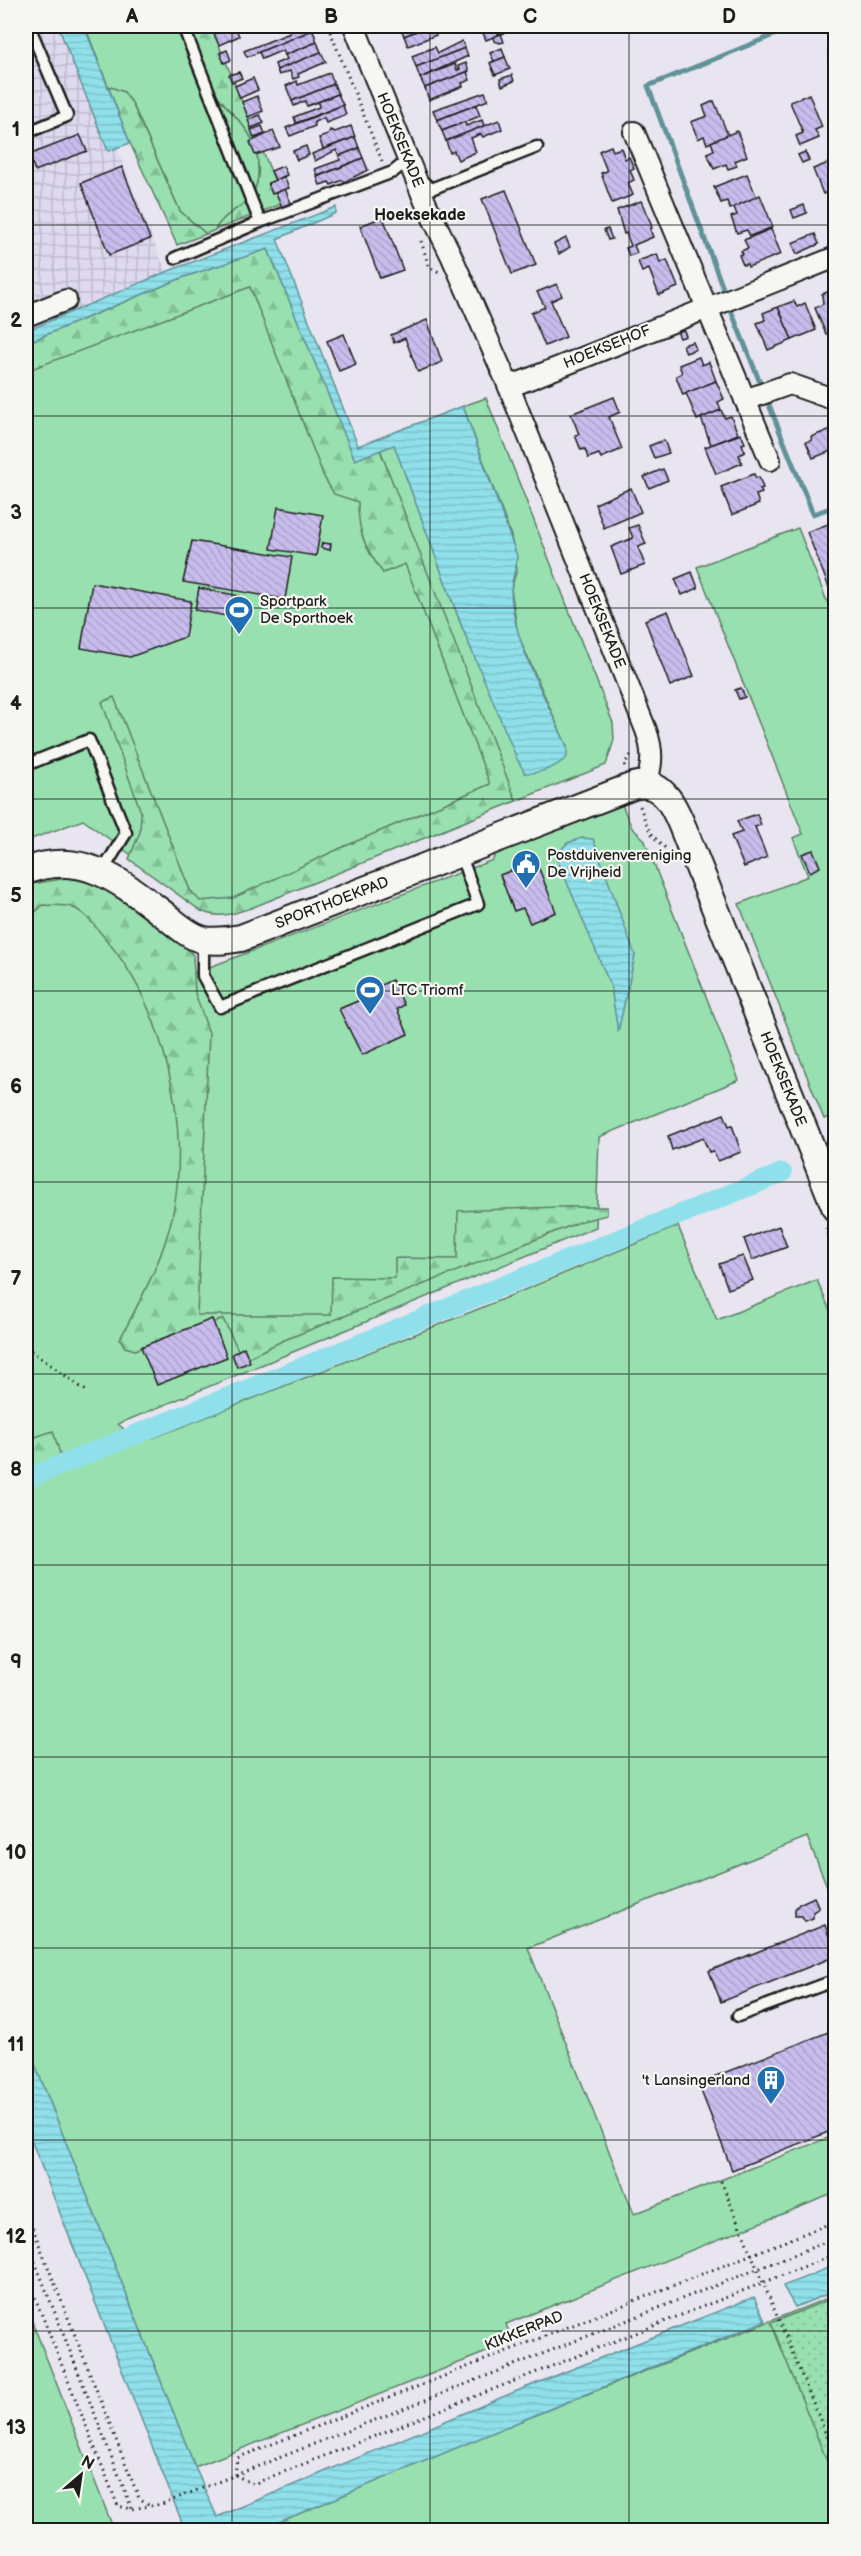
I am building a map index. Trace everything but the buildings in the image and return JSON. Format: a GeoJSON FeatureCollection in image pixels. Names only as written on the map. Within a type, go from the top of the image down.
{"type":"FeatureCollection","features":[{"type":"Feature","properties":{"kind":"street","name":"HOEKSEKADE"},"geometry":{"type":"LineString","coordinates":[[354,26],[405,168],[509,387],[650,741],[652,761],[646,784],[664,794],[672,803],[836,1209]]}},
{"type":"Feature","properties":{"kind":"street"},"geometry":{"type":"LineString","coordinates":[[634,132],[705,308],[758,396],[770,460]]}},
{"type":"Feature","properties":{"kind":"street","name":"HOEKSEHOF"},"geometry":{"type":"LineString","coordinates":[[509,387],[836,257]]}},
{"type":"Feature","properties":{"kind":"street"},"geometry":{"type":"LineString","coordinates":[[26,316],[66,300]]}},
{"type":"Feature","properties":{"kind":"street"},"geometry":{"type":"LineString","coordinates":[[758,396],[790,384],[827,397],[836,394]]}},
{"type":"Feature","properties":{"kind":"street","name":"SPORTHOEKPAD"},"geometry":{"type":"LineString","coordinates":[[203,940],[220,941],[241,938],[633,786],[646,784]]}},
{"type":"Feature","properties":{"kind":"street"},"geometry":{"type":"LineString","coordinates":[[26,871],[56,863],[74,864],[102,872],[127,887],[187,933],[203,940]]}},
{"type":"Feature","properties":{"kind":"lane"},"geometry":{"type":"LineString","coordinates":[[26,133],[67,116],[30,26]]}},
{"type":"Feature","properties":{"kind":"lane"},"geometry":{"type":"LineString","coordinates":[[183,26],[260,222]]}},
{"type":"Feature","properties":{"kind":"lane"},"geometry":{"type":"LineString","coordinates":[[175,258],[260,222],[405,168],[431,189],[537,147]]}},
{"type":"Feature","properties":{"kind":"lane"},"geometry":{"type":"LineString","coordinates":[[26,765],[89,740],[126,833],[102,872]]}},
{"type":"Feature","properties":{"kind":"lane"},"geometry":{"type":"LineString","coordinates":[[203,940],[203,976],[220,1007],[478,904],[460,853]]}},
{"type":"Feature","properties":{"kind":"lane"},"geometry":{"type":"LineString","coordinates":[[738,2016],[836,1980]]}},
{"type":"Feature","properties":{"kind":"path","name":"HOEKSEKADE"},"geometry":{"type":"LineString","coordinates":[[328,26],[384,165],[405,168]]}},
{"type":"Feature","properties":{"kind":"path"},"geometry":{"type":"LineString","coordinates":[[26,1347],[89,1393]]}},
{"type":"Feature","properties":{"kind":"path"},"geometry":{"type":"LineString","coordinates":[[721,2181],[836,2457]]}},
{"type":"Feature","properties":{"kind":"path"},"geometry":{"type":"LineString","coordinates":[[26,2211],[139,2498],[152,2506]]}},
{"type":"Feature","properties":{"kind":"path","name":"KIKKERPAD"},"geometry":{"type":"LineString","coordinates":[[235,2475],[237,2458],[750,2253],[836,2221]]}},
{"type":"Feature","properties":{"kind":"path","name":"KIKKERPAD"},"geometry":{"type":"LineString","coordinates":[[132,2509],[162,2504],[836,2238]]}},
{"type":"Feature","properties":{"kind":"path"},"geometry":{"type":"LineString","coordinates":[[26,2239],[132,2509]]}},
{"type":"Feature","properties":{"kind":"path","name":"KIKKERPAD"},"geometry":{"type":"LineString","coordinates":[[235,2475],[253,2484],[836,2254]]}},
{"type":"Feature","properties":{"kind":"path"},"geometry":{"type":"LineString","coordinates":[[26,2275],[118,2506],[132,2509]]}},
{"type":"Feature","properties":{"kind":"shaded area"},"geometry":{"type":"Polygon","coordinates":[[[26,26],[68,26],[166,272],[26,330],[26,26]]]}},
{"type":"Feature","properties":{"kind":"green space"},"geometry":{"type":"Polygon","coordinates":[[[85,26],[191,26],[207,80],[248,132],[257,152],[258,174],[254,191],[245,202],[223,219],[215,230],[206,234],[180,211],[132,103],[124,92],[108,86],[85,26]]]}},
{"type":"Feature","properties":{"kind":"green space"},"geometry":{"type":"Polygon","coordinates":[[[191,26],[211,26],[284,203],[215,230],[223,219],[245,202],[254,191],[258,174],[257,152],[248,132],[207,80],[191,26]]]}},
{"type":"Feature","properties":{"kind":"green space"},"geometry":{"type":"Polygon","coordinates":[[[108,86],[124,92],[132,103],[180,211],[206,234],[177,245],[130,143],[108,86]]]}},
{"type":"Feature","properties":{"kind":"green space"},"geometry":{"type":"Polygon","coordinates":[[[268,249],[355,459],[380,450],[516,801],[251,908],[232,914],[214,915],[201,911],[129,859],[140,832],[141,812],[102,702],[114,697],[190,890],[200,901],[233,898],[343,847],[490,784],[405,564],[383,573],[361,532],[358,502],[334,494],[324,477],[250,287],[26,371],[26,343],[184,277],[268,249]]]}},
{"type":"Feature","properties":{"kind":"green space","name":"Sportpark De Sporthoek"},"geometry":{"type":"Polygon","coordinates":[[[262,266],[345,476],[384,459],[380,450],[394,444],[462,627],[525,773],[567,747],[518,635],[511,589],[517,569],[511,536],[463,406],[486,398],[613,723],[614,740],[606,765],[516,801],[513,793],[211,913],[83,820],[26,841],[26,361],[262,266]]]}},
{"type":"Feature","properties":{"kind":"green space"},"geometry":{"type":"Polygon","coordinates":[[[798,528],[835,622],[836,1114],[824,1119],[739,904],[808,876],[793,838],[803,834],[697,567],[798,528]]]}},
{"type":"Feature","properties":{"kind":"green space"},"geometry":{"type":"Polygon","coordinates":[[[619,798],[632,828],[644,839],[739,1080],[599,1137],[596,1227],[118,1424],[126,1431],[147,1423],[153,1438],[476,1310],[678,1226],[717,1320],[817,1280],[836,1325],[835,1906],[807,1837],[528,1948],[634,2214],[835,2135],[835,2193],[506,2324],[512,2342],[195,2467],[26,2042],[26,1471],[61,1456],[26,1462],[26,903],[58,890],[186,976],[493,860],[497,849],[619,798]],[[635,955],[611,987],[618,1030],[635,955]]]}},
{"type":"Feature","properties":{"kind":"green space"},"geometry":{"type":"Polygon","coordinates":[[[73,877],[100,886],[139,910],[182,943],[193,955],[195,993],[209,1033],[197,1315],[331,1315],[332,1277],[395,1278],[395,1258],[457,1259],[458,1211],[607,1207],[607,1215],[582,1221],[282,1341],[243,1360],[223,1319],[135,1350],[125,1347],[120,1339],[158,1262],[173,1213],[178,1178],[175,1105],[168,1068],[157,1031],[143,997],[125,965],[101,933],[85,915],[68,906],[43,905],[26,921],[26,885],[73,877]]]}},
{"type":"Feature","properties":{"kind":"green space"},"geometry":{"type":"Polygon","coordinates":[[[53,1431],[61,1457],[26,1471],[26,1440],[53,1431]]]}},
{"type":"Feature","properties":{"kind":"green space"},"geometry":{"type":"Polygon","coordinates":[[[835,2295],[835,2530],[260,2530],[535,2415],[835,2295]]]}},
{"type":"Feature","properties":{"kind":"green space"},"geometry":{"type":"Polygon","coordinates":[[[835,2297],[835,2481],[771,2323],[835,2297]]]}},
{"type":"Feature","properties":{"kind":"green space"},"geometry":{"type":"Polygon","coordinates":[[[26,2306],[114,2530],[26,2530],[26,2306]]]}},
{"type":"Feature","properties":{"kind":"water"},"geometry":{"type":"Polygon","coordinates":[[[58,26],[84,26],[130,143],[108,151],[58,26]]]}},
{"type":"Feature","properties":{"kind":"water"},"geometry":{"type":"Polygon","coordinates":[[[336,207],[336,213],[277,239],[358,446],[463,406],[517,556],[511,592],[513,612],[524,651],[567,747],[567,757],[548,769],[525,773],[517,759],[462,627],[394,445],[355,460],[268,249],[184,277],[26,343],[26,331],[166,272],[336,207]]]}},
{"type":"Feature","properties":{"kind":"water"},"geometry":{"type":"Polygon","coordinates":[[[582,838],[593,839],[635,955],[618,1032],[611,987],[556,856],[567,843],[582,838]]]}},
{"type":"Feature","properties":{"kind":"water"},"geometry":{"type":"Polygon","coordinates":[[[26,2042],[217,2517],[517,2391],[754,2297],[765,2321],[260,2530],[185,2530],[26,2127],[26,2042]]]}},
{"type":"Feature","properties":{"kind":"water"},"geometry":{"type":"Polygon","coordinates":[[[835,2265],[835,2291],[795,2307],[783,2286],[835,2265]]]}},
{"type":"Feature","properties":{"kind":"waterway"},"geometry":{"type":"LineString","coordinates":[[724,291],[648,86],[796,26]]}},
{"type":"Feature","properties":{"kind":"waterway"},"geometry":{"type":"LineString","coordinates":[[730,308],[813,514],[836,506]]}},
{"type":"Feature","properties":{"kind":"waterway"},"geometry":{"type":"LineString","coordinates":[[832,1153],[836,1152]]}},
{"type":"Feature","properties":{"kind":"waterway"},"geometry":{"type":"LineString","coordinates":[[26,1479],[782,1173]]}},
{"type":"Feature","properties":{"kind":"place","name":"Sportpark De Sporthoek"},"geometry":{"type":"Point","coordinates":[239,636]}},
{"type":"Feature","properties":{"kind":"place","name":"Postduivenvereniging De Vrijheid"},"geometry":{"type":"Point","coordinates":[526,890]}},
{"type":"Feature","properties":{"kind":"place","name":"LTC Triomf"},"geometry":{"type":"Point","coordinates":[370,1016]}},
{"type":"Feature","properties":{"kind":"place","name":"'t Lansingerland"},"geometry":{"type":"Point","coordinates":[771,2106]}},
{"type":"Feature","properties":{"kind":"district","name":"Hoeksekade"},"geometry":{"type":"Point","coordinates":[420,215]}}]}
